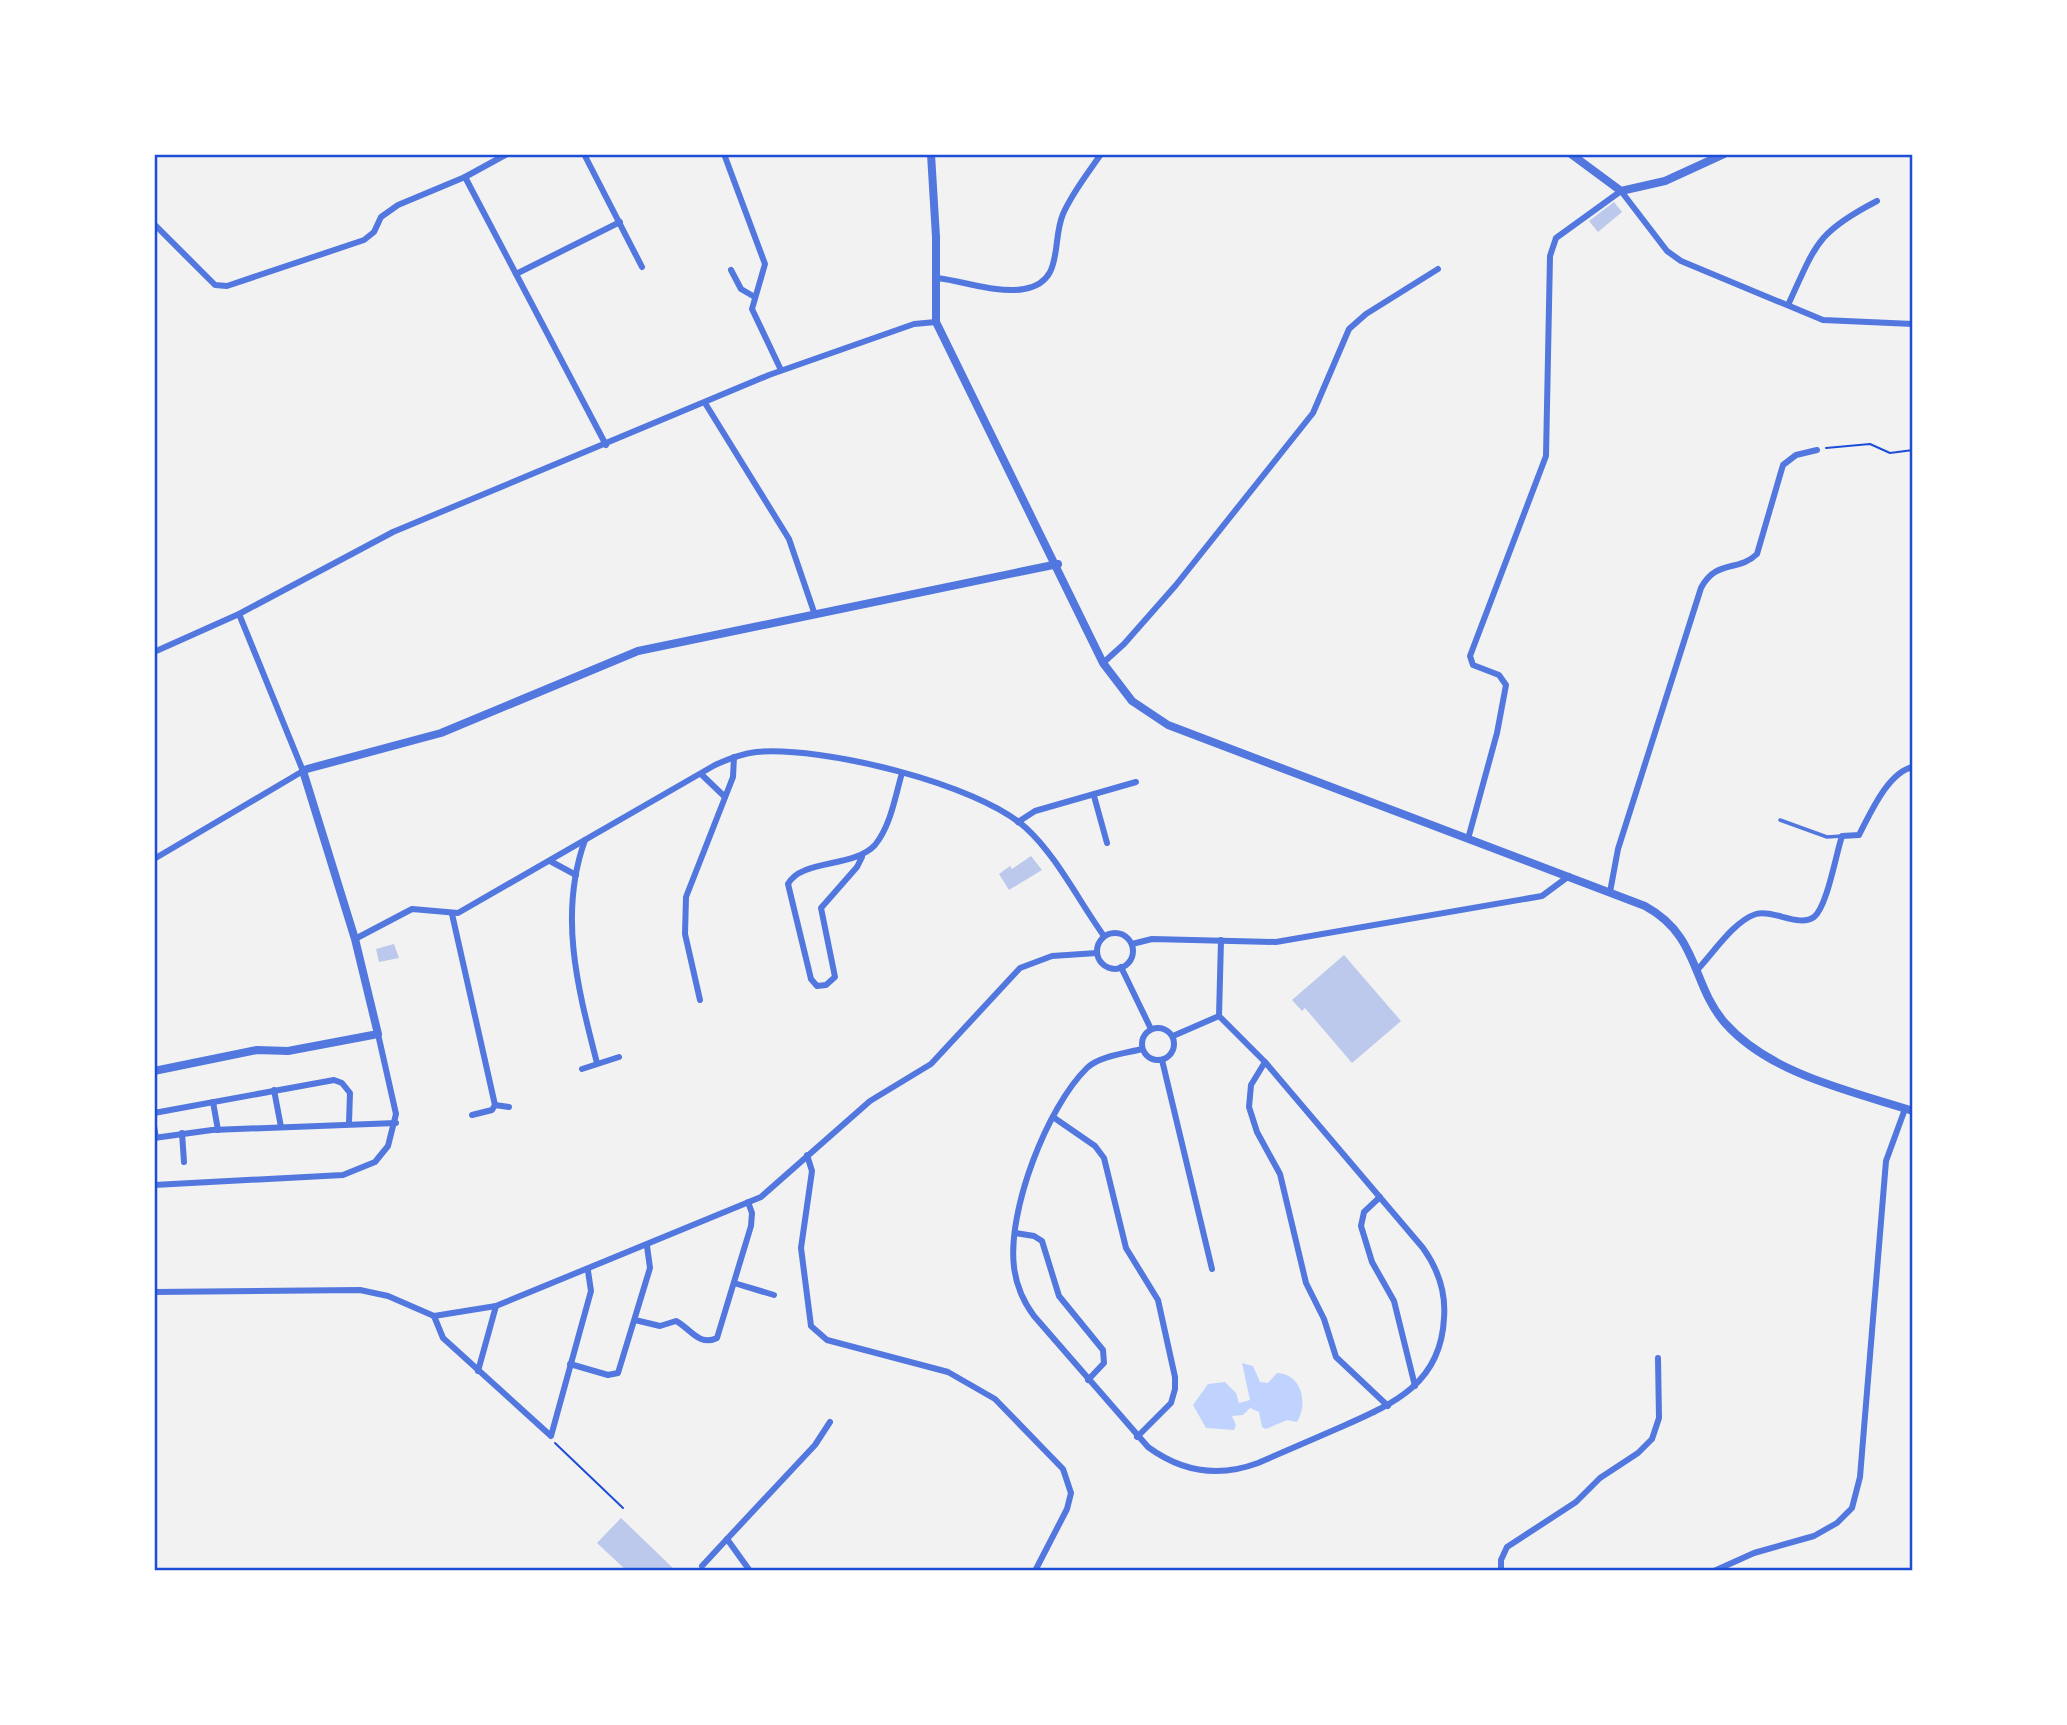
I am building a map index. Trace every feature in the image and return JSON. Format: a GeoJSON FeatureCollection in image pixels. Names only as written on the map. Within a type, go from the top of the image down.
{"type":"FeatureCollection","features":[{"type":"Feature","properties":{"kind":"street"},"geometry":{"type":"LineString","coordinates":[[154,224],[215,285],[227,286],[364,240],[391,209],[465,177],[507,154]]}},
{"type":"Feature","properties":{"kind":"street"},"geometry":{"type":"LineString","coordinates":[[584,154],[642,267]]}},
{"type":"Feature","properties":{"kind":"street"},"geometry":{"type":"LineString","coordinates":[[724,154],[764,257],[764,271],[753,296],[752,309],[781,370]]}},
{"type":"Feature","properties":{"kind":"street"},"geometry":{"type":"LineString","coordinates":[[931,154],[937,278],[936,322],[990,438],[1058,564],[1103,663],[1125,695],[1159,721],[1570,875],[1645,906],[1670,923],[1726,1023],[1774,1061],[1909,1110],[1886,1161],[1860,1477],[1852,1508],[1837,1523],[1814,1536],[1754,1553],[1714,1571]]}},
{"type":"Feature","properties":{"kind":"street"},"geometry":{"type":"LineString","coordinates":[[937,278],[1011,290],[1026,289],[1045,280],[1054,264],[1063,213],[1101,154]]}},
{"type":"Feature","properties":{"kind":"street"},"geometry":{"type":"LineString","coordinates":[[1571,154],[1621,191],[1667,251],[1681,261],[1789,303],[1823,320],[1913,324]]}},
{"type":"Feature","properties":{"kind":"street"},"geometry":{"type":"LineString","coordinates":[[1468,839],[1497,733],[1506,685],[1499,675],[1473,665],[1470,656],[1546,456],[1550,256],[1556,238],[1621,191],[1665,181],[1724,154]]}},
{"type":"Feature","properties":{"kind":"street"},"geometry":{"type":"LineString","coordinates":[[465,177],[606,445]]}},
{"type":"Feature","properties":{"kind":"street"},"geometry":{"type":"LineString","coordinates":[[1789,303],[1816,243],[1831,228],[1877,201]]}},
{"type":"Feature","properties":{"kind":"street"},"geometry":{"type":"LineString","coordinates":[[516,274],[621,222]]}},
{"type":"Feature","properties":{"kind":"street"},"geometry":{"type":"LineString","coordinates":[[1103,663],[1124,645],[1176,585],[1206,543],[1313,413],[1349,329],[1366,314],[1438,269]]}},
{"type":"Feature","properties":{"kind":"street"},"geometry":{"type":"LineString","coordinates":[[731,270],[741,289],[753,296]]}},
{"type":"Feature","properties":{"kind":"street"},"geometry":{"type":"LineString","coordinates":[[154,652],[239,614],[393,532],[781,370],[914,324],[936,322]]}},
{"type":"Feature","properties":{"kind":"street"},"geometry":{"type":"LineString","coordinates":[[705,402],[789,539],[815,615]]}},
{"type":"Feature","properties":{"kind":"street"},"geometry":{"type":"LineString","coordinates":[[1610,892],[1618,849],[1701,589],[1707,578],[1720,568],[1746,562],[1757,554],[1783,466],[1796,455],[1817,450]]}},
{"type":"Feature","properties":{"kind":"street"},"geometry":{"type":"LineString","coordinates":[[154,859],[303,772],[441,733],[638,651],[680,640],[815,615],[1058,564]]}},
{"type":"Feature","properties":{"kind":"street"},"geometry":{"type":"LineString","coordinates":[[154,1185],[337,1176],[354,1172],[374,1162],[388,1146],[396,1122],[394,1098],[355,939],[303,772],[239,614]]}},
{"type":"Feature","properties":{"kind":"street"},"geometry":{"type":"LineString","coordinates":[[355,939],[412,909],[452,914],[467,909],[701,774],[734,757],[756,752],[798,753],[902,773],[971,797],[1018,821],[1038,841],[1104,936]]}},
{"type":"Feature","properties":{"kind":"street"},"geometry":{"type":"LineString","coordinates":[[700,1000],[685,934],[684,906],[690,882],[733,777],[734,757]]}},
{"type":"Feature","properties":{"kind":"street"},"geometry":{"type":"LineString","coordinates":[[1698,969],[1744,920],[1759,913],[1807,920],[1815,917],[1823,906],[1842,836],[1859,835],[1892,781],[1906,769],[1913,767]]}},
{"type":"Feature","properties":{"kind":"street"},"geometry":{"type":"LineString","coordinates":[[862,856],[857,867],[821,908],[835,974],[831,982],[817,986],[811,979],[788,884],[796,874],[862,856],[875,845],[886,827],[902,773]]}},
{"type":"Feature","properties":{"kind":"street"},"geometry":{"type":"LineString","coordinates":[[701,774],[725,797]]}},
{"type":"Feature","properties":{"kind":"street"},"geometry":{"type":"LineString","coordinates":[[1018,821],[1035,811],[1136,782]]}},
{"type":"Feature","properties":{"kind":"street"},"geometry":{"type":"LineString","coordinates":[[1094,796],[1107,843]]}},
{"type":"Feature","properties":{"kind":"street"},"geometry":{"type":"LineString","coordinates":[[585,840],[576,875],[572,961],[597,1063]]}},
{"type":"Feature","properties":{"kind":"street"},"geometry":{"type":"LineString","coordinates":[[550,861],[576,875]]}},
{"type":"Feature","properties":{"kind":"street"},"geometry":{"type":"LineString","coordinates":[[1132,944],[1152,939],[1276,942],[1542,895],[1570,875]]}},
{"type":"Feature","properties":{"kind":"street"},"geometry":{"type":"LineString","coordinates":[[452,914],[495,1105],[492,1110],[471,1115]]}},
{"type":"Feature","properties":{"kind":"street"},"geometry":{"type":"LineString","coordinates":[[1097,953],[1104,936],[1114,932],[1125,935],[1132,944],[1133,953],[1121,967]]}},
{"type":"Feature","properties":{"kind":"street"},"geometry":{"type":"LineString","coordinates":[[1143,1049],[1091,1065],[1053,1117],[1028,1174],[1015,1233],[1014,1267],[1024,1301],[1137,1437],[1158,1454],[1184,1467],[1206,1472],[1234,1471],[1388,1406],[1415,1386],[1429,1368],[1441,1339],[1443,1295],[1428,1254],[1265,1062],[1219,1016],[1221,940]]}},
{"type":"Feature","properties":{"kind":"street"},"geometry":{"type":"LineString","coordinates":[[1097,953],[1105,966],[1121,967]]}},
{"type":"Feature","properties":{"kind":"street"},"geometry":{"type":"LineString","coordinates":[[154,1292],[360,1290],[388,1296],[433,1317],[496,1306],[647,1246],[766,1193],[870,1101],[931,1064],[1020,968],[1052,956],[1097,953]]}},
{"type":"Feature","properties":{"kind":"street"},"geometry":{"type":"LineString","coordinates":[[1121,967],[1151,1029]]}},
{"type":"Feature","properties":{"kind":"street"},"geometry":{"type":"LineString","coordinates":[[1173,1036],[1219,1016]]}},
{"type":"Feature","properties":{"kind":"street"},"geometry":{"type":"LineString","coordinates":[[1151,1029],[1166,1029],[1173,1036],[1173,1051],[1162,1060],[1148,1057],[1143,1049],[1144,1035],[1151,1029]]}},
{"type":"Feature","properties":{"kind":"street"},"geometry":{"type":"LineString","coordinates":[[154,1070],[257,1050],[288,1051],[378,1034]]}},
{"type":"Feature","properties":{"kind":"street"},"geometry":{"type":"LineString","coordinates":[[582,1069],[619,1057]]}},
{"type":"Feature","properties":{"kind":"street"},"geometry":{"type":"LineString","coordinates":[[1162,1060],[1212,1269]]}},
{"type":"Feature","properties":{"kind":"street"},"geometry":{"type":"LineString","coordinates":[[1265,1062],[1251,1085],[1249,1107],[1257,1132],[1278,1169],[1306,1283],[1324,1319],[1336,1357],[1388,1406]]}},
{"type":"Feature","properties":{"kind":"street"},"geometry":{"type":"LineString","coordinates":[[154,1113],[329,1080],[342,1083],[352,1098],[349,1124]]}},
{"type":"Feature","properties":{"kind":"street"},"geometry":{"type":"LineString","coordinates":[[274,1090],[281,1127]]}},
{"type":"Feature","properties":{"kind":"street"},"geometry":{"type":"LineString","coordinates":[[213,1102],[218,1130]]}},
{"type":"Feature","properties":{"kind":"street"},"geometry":{"type":"LineString","coordinates":[[495,1105],[509,1107]]}},
{"type":"Feature","properties":{"kind":"street"},"geometry":{"type":"LineString","coordinates":[[1053,1117],[1090,1142],[1101,1154],[1126,1248],[1158,1300],[1175,1388],[1166,1409],[1137,1437]]}},
{"type":"Feature","properties":{"kind":"street"},"geometry":{"type":"LineString","coordinates":[[154,1126],[155,1138],[218,1130],[396,1122]]}},
{"type":"Feature","properties":{"kind":"street"},"geometry":{"type":"LineString","coordinates":[[182,1133],[184,1162]]}},
{"type":"Feature","properties":{"kind":"street"},"geometry":{"type":"LineString","coordinates":[[807,1155],[812,1171],[801,1248],[811,1326],[827,1340],[948,1372],[984,1392],[995,1399],[1063,1469],[1071,1493],[1067,1509],[1035,1571]]}},
{"type":"Feature","properties":{"kind":"street"},"geometry":{"type":"LineString","coordinates":[[1380,1197],[1364,1212],[1361,1226],[1369,1256],[1394,1301],[1415,1386]]}},
{"type":"Feature","properties":{"kind":"street"},"geometry":{"type":"LineString","coordinates":[[635,1320],[660,1325],[676,1321],[695,1336],[715,1340],[751,1226],[752,1213],[748,1202]]}},
{"type":"Feature","properties":{"kind":"street"},"geometry":{"type":"LineString","coordinates":[[1015,1233],[1034,1236],[1042,1241],[1059,1296],[1103,1350],[1103,1366],[1088,1380]]}},
{"type":"Feature","properties":{"kind":"street"},"geometry":{"type":"LineString","coordinates":[[570,1364],[608,1376],[618,1373],[650,1268],[647,1246]]}},
{"type":"Feature","properties":{"kind":"street"},"geometry":{"type":"LineString","coordinates":[[433,1317],[443,1338],[551,1436],[591,1291],[589,1270]]}},
{"type":"Feature","properties":{"kind":"street"},"geometry":{"type":"LineString","coordinates":[[734,1283],[774,1295]]}},
{"type":"Feature","properties":{"kind":"street"},"geometry":{"type":"LineString","coordinates":[[478,1371],[496,1306]]}},
{"type":"Feature","properties":{"kind":"street"},"geometry":{"type":"LineString","coordinates":[[1501,1571],[1501,1560],[1507,1547],[1576,1502],[1600,1478],[1638,1453],[1652,1438],[1659,1418],[1658,1358]]}},
{"type":"Feature","properties":{"kind":"street"},"geometry":{"type":"LineString","coordinates":[[702,1566],[815,1445],[830,1422]]}},
{"type":"Feature","properties":{"kind":"street"},"geometry":{"type":"LineString","coordinates":[[727,1539],[750,1571]]}},
{"type":"Feature","properties":{"kind":"lane"},"geometry":{"type":"LineString","coordinates":[[1780,820],[1827,837],[1842,836]]}},
{"type":"Feature","properties":{"kind":"path"},"geometry":{"type":"LineString","coordinates":[[1817,450],[1870,443],[1890,453],[1913,450]]}},
{"type":"Feature","properties":{"kind":"path"},"geometry":{"type":"LineString","coordinates":[[551,1436],[623,1508]]}},
{"type":"Feature","properties":{"kind":"water"},"geometry":{"type":"Polygon","coordinates":[[[1242,1363],[1253,1366],[1260,1382],[1268,1383],[1277,1373],[1286,1375],[1298,1384],[1302,1407],[1297,1422],[1287,1420],[1266,1429],[1262,1427],[1259,1412],[1250,1408],[1243,1415],[1232,1416],[1236,1425],[1234,1430],[1206,1428],[1193,1405],[1208,1384],[1225,1382],[1236,1393],[1239,1403],[1250,1400],[1242,1363]]]}},
{"type":"Feature","properties":{"kind":"building"},"geometry":{"type":"Polygon","coordinates":[[[1614,202],[1622,212],[1598,232],[1589,221],[1614,202]]]}},
{"type":"Feature","properties":{"kind":"building"},"geometry":{"type":"Polygon","coordinates":[[[1031,856],[1042,870],[1009,890],[999,874],[1031,856]]]}},
{"type":"Feature","properties":{"kind":"building"},"geometry":{"type":"Polygon","coordinates":[[[394,944],[399,958],[379,962],[376,949],[394,944]]]}},
{"type":"Feature","properties":{"kind":"building"},"geometry":{"type":"Polygon","coordinates":[[[1344,955],[1401,1021],[1352,1063],[1305,1008],[1302,1011],[1292,1000],[1344,955]]]}},
{"type":"Feature","properties":{"kind":"building"},"geometry":{"type":"Polygon","coordinates":[[[621,1518],[676,1571],[627,1571],[597,1543],[621,1518]]]}}]}
